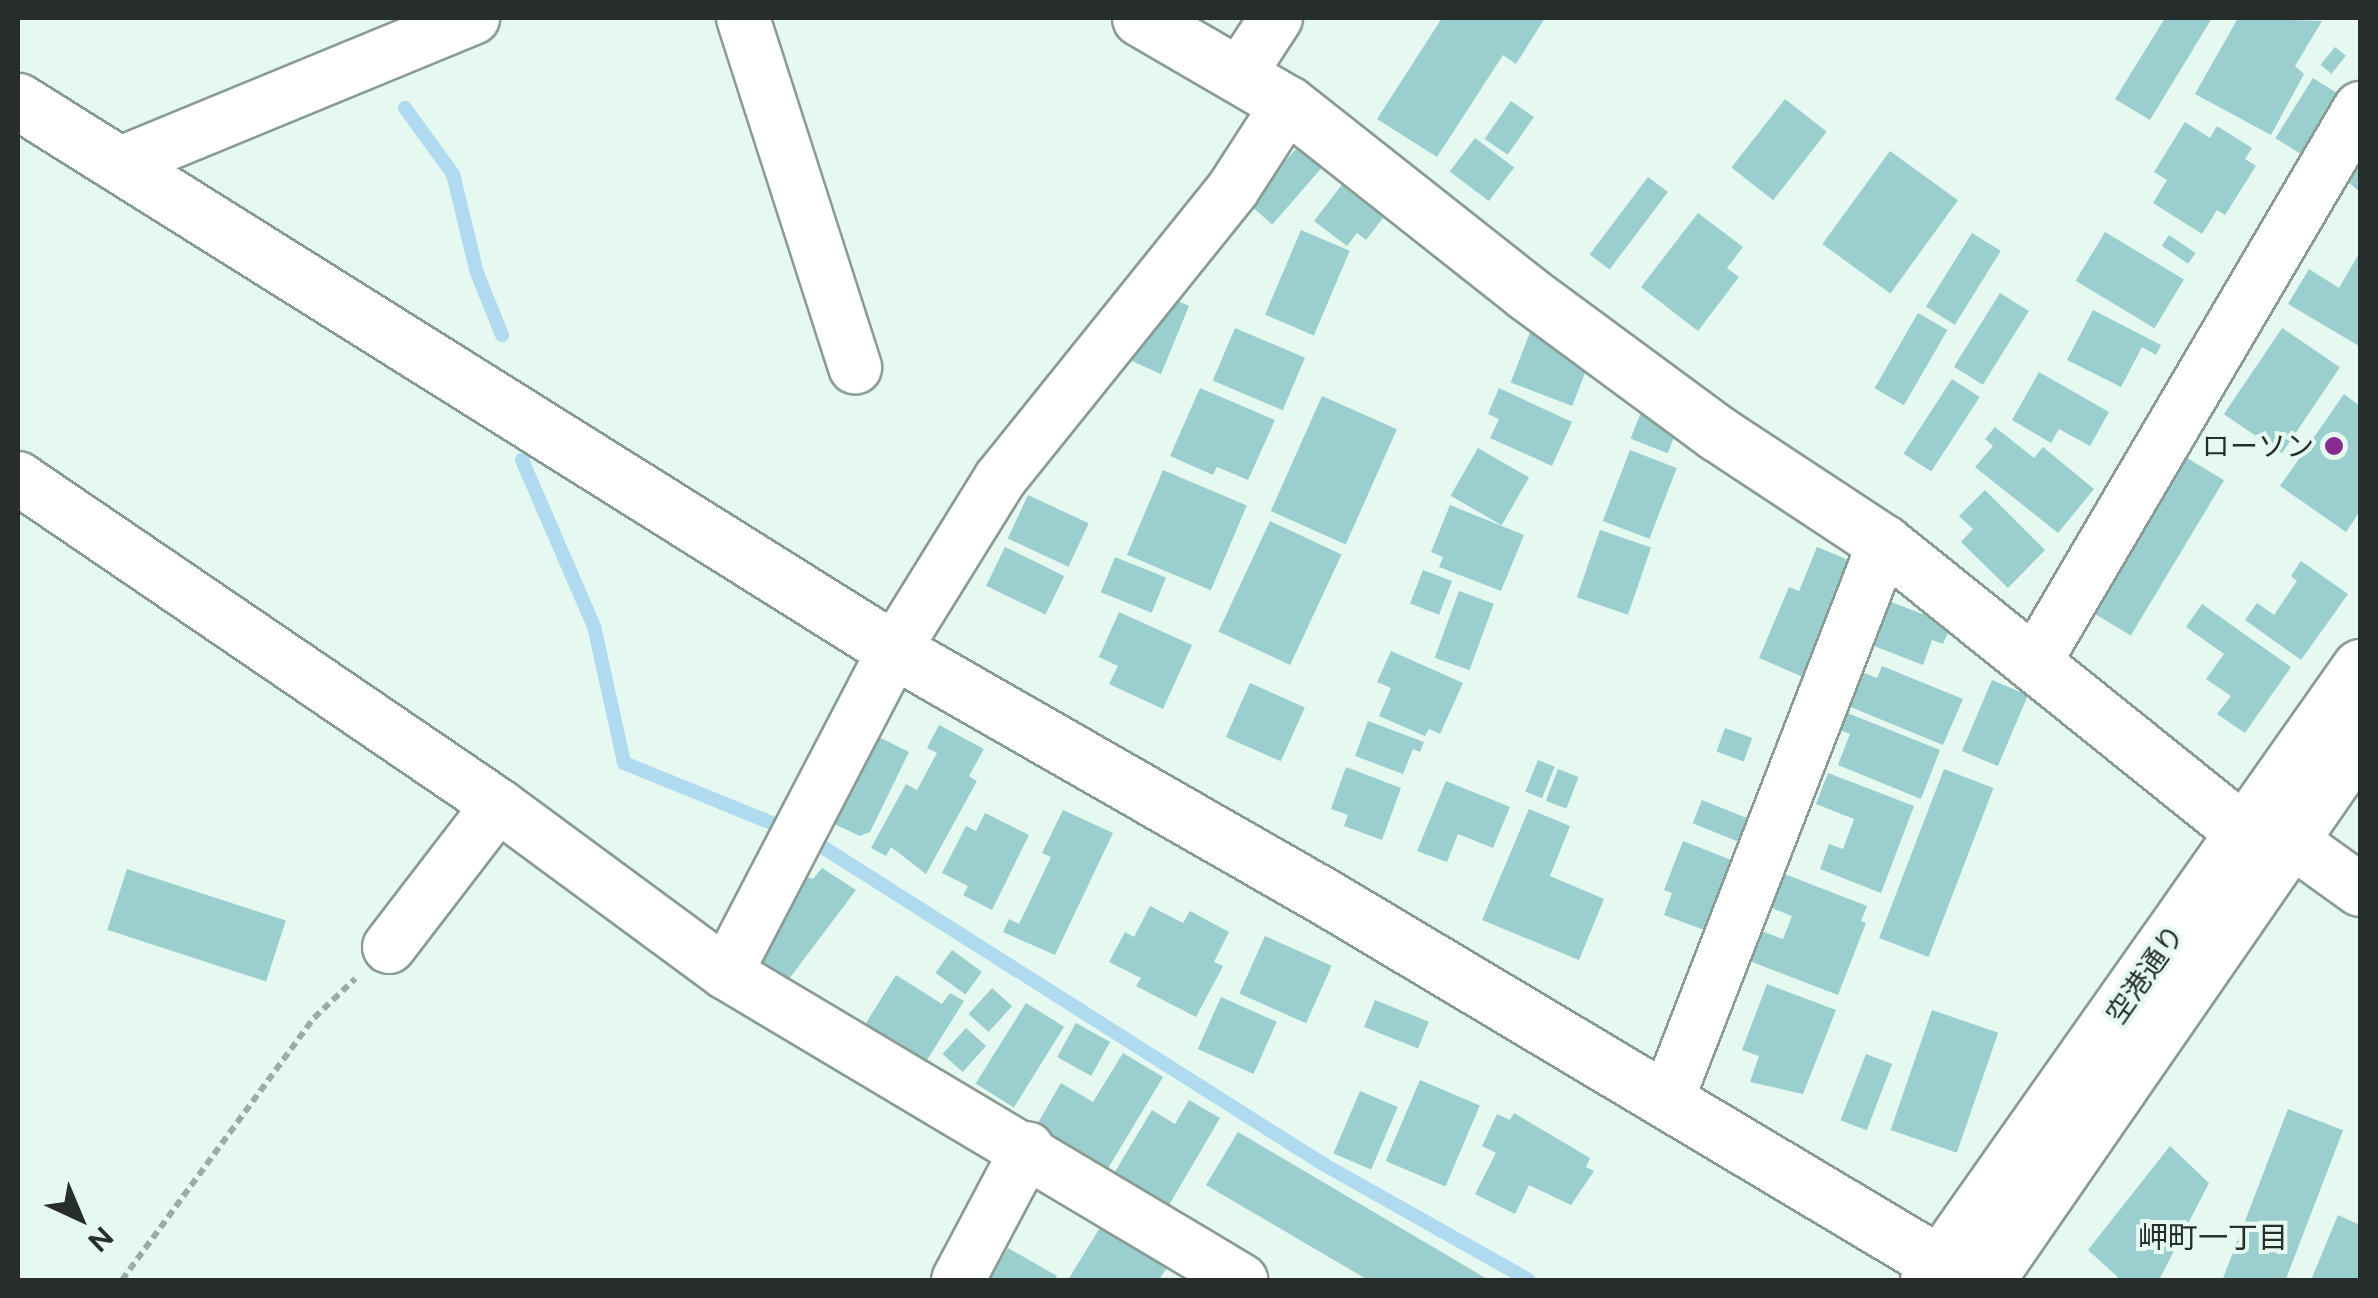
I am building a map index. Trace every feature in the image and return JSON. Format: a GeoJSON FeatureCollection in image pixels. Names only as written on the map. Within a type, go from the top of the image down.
{"type":"FeatureCollection","features":[{"type":"Feature","properties":{"kind":"street"},"geometry":{"type":"LineString","coordinates":[[121,163],[473,18]]}},
{"type":"Feature","properties":{"kind":"street"},"geometry":{"type":"LineString","coordinates":[[743,18],[855,366]]}},
{"type":"Feature","properties":{"kind":"street"},"geometry":{"type":"LineString","coordinates":[[1140,18],[1288,104],[1526,293],[1717,433],[1884,543],[2267,836],[2360,890]]}},
{"type":"Feature","properties":{"kind":"street"},"geometry":{"type":"LineString","coordinates":[[1239,76],[1276,18]]}},
{"type":"Feature","properties":{"kind":"street"},"geometry":{"type":"LineString","coordinates":[[18,101],[894,650],[1668,1098],[1966,1277]]}},
{"type":"Feature","properties":{"kind":"street"},"geometry":{"type":"LineString","coordinates":[[726,973],[894,650],[1000,479],[1232,189],[1288,104]]}},
{"type":"Feature","properties":{"kind":"street"},"geometry":{"type":"LineString","coordinates":[[2036,660],[2360,108]]}},
{"type":"Feature","properties":{"kind":"street"},"geometry":{"type":"LineString","coordinates":[[18,478],[498,805],[726,973],[1028,1148],[1241,1280]]}},
{"type":"Feature","properties":{"kind":"street"},"geometry":{"type":"LineString","coordinates":[[1668,1098],[1884,543]]}},
{"type":"Feature","properties":{"kind":"street","name":"空港通り"},"geometry":{"type":"LineString","coordinates":[[1966,1277],[2267,836],[2360,667]]}},
{"type":"Feature","properties":{"kind":"street","name":"空港通り"},"geometry":{"type":"LineString","coordinates":[[2267,836],[2360,738]]}},
{"type":"Feature","properties":{"kind":"street"},"geometry":{"type":"LineString","coordinates":[[388,947],[498,805]]}},
{"type":"Feature","properties":{"kind":"street"},"geometry":{"type":"LineString","coordinates":[[958,1280],[1028,1148]]}},
{"type":"Feature","properties":{"kind":"path"},"geometry":{"type":"LineString","coordinates":[[122,1280],[314,1018],[388,947]]}},
{"type":"Feature","properties":{"kind":"building"},"geometry":{"type":"Polygon","coordinates":[[[1442,18],[1545,18],[1516,64],[1503,55],[1437,157],[1377,119],[1442,18]]]}},
{"type":"Feature","properties":{"kind":"building"},"geometry":{"type":"Polygon","coordinates":[[[2165,18],[2212,18],[2150,120],[2115,99],[2165,18]]]}},
{"type":"Feature","properties":{"kind":"building"},"geometry":{"type":"Polygon","coordinates":[[[2238,18],[2322,21],[2295,66],[2304,74],[2271,135],[2195,94],[2238,18]]]}},
{"type":"Feature","properties":{"kind":"building"},"geometry":{"type":"Polygon","coordinates":[[[2335,47],[2346,56],[2331,74],[2321,65],[2335,47]]]}},
{"type":"Feature","properties":{"kind":"building"},"geometry":{"type":"Polygon","coordinates":[[[2313,78],[2342,96],[2304,156],[2275,138],[2313,78]]]}},
{"type":"Feature","properties":{"kind":"building"},"geometry":{"type":"Polygon","coordinates":[[[1785,99],[1827,132],[1773,200],[1731,168],[1785,99]]]}},
{"type":"Feature","properties":{"kind":"building"},"geometry":{"type":"Polygon","coordinates":[[[1511,101],[1534,117],[1508,155],[1485,139],[1511,101]]]}},
{"type":"Feature","properties":{"kind":"building"},"geometry":{"type":"Polygon","coordinates":[[[2185,122],[2210,138],[2217,126],[2252,148],[2245,159],[2256,166],[2225,215],[2217,210],[2202,234],[2153,203],[2167,180],[2154,172],[2185,122]]]}},
{"type":"Feature","properties":{"kind":"building"},"geometry":{"type":"Polygon","coordinates":[[[1475,138],[1514,167],[1489,201],[1450,172],[1475,138]]]}},
{"type":"Feature","properties":{"kind":"building"},"geometry":{"type":"Polygon","coordinates":[[[1300,144],[1324,165],[1272,225],[1248,204],[1300,144]]]}},
{"type":"Feature","properties":{"kind":"building"},"geometry":{"type":"Polygon","coordinates":[[[1890,151],[1958,200],[1890,293],[1822,244],[1890,151]]]}},
{"type":"Feature","properties":{"kind":"building"},"geometry":{"type":"Polygon","coordinates":[[[2360,164],[2360,192],[2346,180],[2360,164]]]}},
{"type":"Feature","properties":{"kind":"building"},"geometry":{"type":"Polygon","coordinates":[[[1648,177],[1668,192],[1610,270],[1590,254],[1648,177]]]}},
{"type":"Feature","properties":{"kind":"building"},"geometry":{"type":"Polygon","coordinates":[[[1347,178],[1389,210],[1366,240],[1357,233],[1347,246],[1314,221],[1347,178]]]}},
{"type":"Feature","properties":{"kind":"building"},"geometry":{"type":"Polygon","coordinates":[[[1698,213],[1743,247],[1727,268],[1739,277],[1698,331],[1641,287],[1698,213]]]}},
{"type":"Feature","properties":{"kind":"building"},"geometry":{"type":"Polygon","coordinates":[[[1301,230],[1350,251],[1314,335],[1265,315],[1301,230]]]}},
{"type":"Feature","properties":{"kind":"building"},"geometry":{"type":"Polygon","coordinates":[[[2105,232],[2184,279],[2155,328],[2076,281],[2105,232]]]}},
{"type":"Feature","properties":{"kind":"building"},"geometry":{"type":"Polygon","coordinates":[[[1972,233],[2001,251],[1955,325],[1926,307],[1972,233]]]}},
{"type":"Feature","properties":{"kind":"building"},"geometry":{"type":"Polygon","coordinates":[[[2169,235],[2196,253],[2188,264],[2162,246],[2169,235]]]}},
{"type":"Feature","properties":{"kind":"building"},"geometry":{"type":"Polygon","coordinates":[[[2360,252],[2359,346],[2288,304],[2309,269],[2339,288],[2360,252]]]}},
{"type":"Feature","properties":{"kind":"building"},"geometry":{"type":"Polygon","coordinates":[[[2000,293],[2029,311],[1983,385],[1954,367],[2000,293]]]}},
{"type":"Feature","properties":{"kind":"building"},"geometry":{"type":"Polygon","coordinates":[[[1167,296],[1189,306],[1161,374],[1116,354],[1167,296]]]}},
{"type":"Feature","properties":{"kind":"building"},"geometry":{"type":"Polygon","coordinates":[[[2093,310],[2161,345],[2156,355],[2142,347],[2121,387],[2067,360],[2093,310]]]}},
{"type":"Feature","properties":{"kind":"building"},"geometry":{"type":"Polygon","coordinates":[[[1918,313],[1947,330],[1904,405],[1874,388],[1918,313]]]}},
{"type":"Feature","properties":{"kind":"building"},"geometry":{"type":"Polygon","coordinates":[[[1235,328],[1305,358],[1283,410],[1213,380],[1235,328]]]}},
{"type":"Feature","properties":{"kind":"building"},"geometry":{"type":"Polygon","coordinates":[[[2282,328],[2340,367],[2282,453],[2224,414],[2282,328]]]}},
{"type":"Feature","properties":{"kind":"building"},"geometry":{"type":"Polygon","coordinates":[[[1530,332],[1592,356],[1572,406],[1511,382],[1530,332]]]}},
{"type":"Feature","properties":{"kind":"building"},"geometry":{"type":"Polygon","coordinates":[[[2039,372],[2109,412],[2090,446],[2059,429],[2051,443],[2012,420],[2039,372]]]}},
{"type":"Feature","properties":{"kind":"building"},"geometry":{"type":"Polygon","coordinates":[[[1952,379],[1980,397],[1931,472],[1904,454],[1952,379]]]}},
{"type":"Feature","properties":{"kind":"building"},"geometry":{"type":"Polygon","coordinates":[[[1200,388],[1275,420],[1248,480],[1217,467],[1213,475],[1170,456],[1200,388]]]}},
{"type":"Feature","properties":{"kind":"building"},"geometry":{"type":"Polygon","coordinates":[[[1499,388],[1572,422],[1552,466],[1490,438],[1499,419],[1488,414],[1499,388]]]}},
{"type":"Feature","properties":{"kind":"building","name":"ローソン"},"geometry":{"type":"Polygon","coordinates":[[[2344,394],[2360,406],[2360,511],[2346,532],[2280,486],[2344,394]]]}},
{"type":"Feature","properties":{"kind":"building"},"geometry":{"type":"Polygon","coordinates":[[[1322,396],[1397,429],[1346,544],[1271,511],[1322,396]]]}},
{"type":"Feature","properties":{"kind":"building"},"geometry":{"type":"Polygon","coordinates":[[[1644,405],[1681,420],[1668,453],[1631,438],[1644,405]]]}},
{"type":"Feature","properties":{"kind":"building"},"geometry":{"type":"Polygon","coordinates":[[[1995,427],[2034,458],[2043,447],[2094,489],[2058,533],[1975,467],[1993,446],[1985,439],[1995,427]]]}},
{"type":"Feature","properties":{"kind":"building"},"geometry":{"type":"Polygon","coordinates":[[[1478,448],[1529,478],[1502,525],[1450,496],[1478,448]]]}},
{"type":"Feature","properties":{"kind":"building"},"geometry":{"type":"Polygon","coordinates":[[[1630,450],[1677,468],[1649,539],[1603,521],[1630,450]]]}},
{"type":"Feature","properties":{"kind":"building"},"geometry":{"type":"Polygon","coordinates":[[[2182,455],[2224,480],[2131,635],[2089,610],[2182,455]]]}},
{"type":"Feature","properties":{"kind":"building"},"geometry":{"type":"Polygon","coordinates":[[[1163,470],[1247,506],[1211,590],[1127,555],[1163,470]]]}},
{"type":"Feature","properties":{"kind":"building"},"geometry":{"type":"Polygon","coordinates":[[[1985,490],[2045,550],[2008,588],[1961,542],[1973,529],[1959,516],[1985,490]]]}},
{"type":"Feature","properties":{"kind":"building"},"geometry":{"type":"Polygon","coordinates":[[[1028,495],[1089,523],[1068,567],[1008,539],[1028,495]]]}},
{"type":"Feature","properties":{"kind":"building"},"geometry":{"type":"Polygon","coordinates":[[[1450,505],[1524,535],[1501,591],[1439,567],[1443,557],[1431,552],[1450,505]]]}},
{"type":"Feature","properties":{"kind":"building"},"geometry":{"type":"Polygon","coordinates":[[[1270,521],[1342,554],[1290,665],[1218,632],[1270,521]]]}},
{"type":"Feature","properties":{"kind":"building"},"geometry":{"type":"Polygon","coordinates":[[[1600,530],[1651,548],[1628,615],[1577,597],[1600,530]]]}},
{"type":"Feature","properties":{"kind":"building"},"geometry":{"type":"Polygon","coordinates":[[[1005,547],[1064,576],[1045,615],[986,586],[1005,547]]]}},
{"type":"Feature","properties":{"kind":"building"},"geometry":{"type":"Polygon","coordinates":[[[1817,547],[1858,564],[1810,680],[1759,658],[1789,587],[1799,591],[1817,547]]]}},
{"type":"Feature","properties":{"kind":"building"},"geometry":{"type":"Polygon","coordinates":[[[1115,557],[1166,578],[1152,613],[1101,592],[1115,557]]]}},
{"type":"Feature","properties":{"kind":"building"},"geometry":{"type":"Polygon","coordinates":[[[2301,561],[2348,594],[2301,660],[2245,620],[2257,603],[2274,615],[2297,581],[2291,576],[2301,561]]]}},
{"type":"Feature","properties":{"kind":"building"},"geometry":{"type":"Polygon","coordinates":[[[1423,570],[1452,581],[1439,615],[1410,604],[1423,570]]]}},
{"type":"Feature","properties":{"kind":"building"},"geometry":{"type":"Polygon","coordinates":[[[1459,591],[1494,604],[1469,670],[1435,658],[1459,591]]]}},
{"type":"Feature","properties":{"kind":"building"},"geometry":{"type":"Polygon","coordinates":[[[1886,600],[1951,625],[1943,644],[1932,640],[1923,665],[1869,644],[1886,600]]]}},
{"type":"Feature","properties":{"kind":"building"},"geometry":{"type":"Polygon","coordinates":[[[2202,604],[2291,667],[2245,733],[2217,714],[2231,696],[2206,679],[2224,654],[2186,627],[2202,604]]]}},
{"type":"Feature","properties":{"kind":"building"},"geometry":{"type":"Polygon","coordinates":[[[1119,612],[1192,645],[1163,709],[1109,684],[1118,666],[1099,657],[1119,612]]]}},
{"type":"Feature","properties":{"kind":"building"},"geometry":{"type":"Polygon","coordinates":[[[1391,651],[1463,683],[1440,734],[1429,729],[1425,736],[1379,716],[1391,688],[1377,682],[1391,651]]]}},
{"type":"Feature","properties":{"kind":"building"},"geometry":{"type":"Polygon","coordinates":[[[1882,666],[1963,699],[1943,745],[1848,706],[1862,672],[1877,678],[1882,666]]]}},
{"type":"Feature","properties":{"kind":"building"},"geometry":{"type":"Polygon","coordinates":[[[1992,680],[2028,695],[1998,766],[1962,751],[1992,680]]]}},
{"type":"Feature","properties":{"kind":"building"},"geometry":{"type":"Polygon","coordinates":[[[1250,683],[1305,707],[1281,761],[1226,737],[1250,683]]]}},
{"type":"Feature","properties":{"kind":"building"},"geometry":{"type":"Polygon","coordinates":[[[1845,712],[1940,750],[1921,799],[1838,765],[1850,734],[1838,729],[1845,712]]]}},
{"type":"Feature","properties":{"kind":"building"},"geometry":{"type":"Polygon","coordinates":[[[1368,721],[1424,742],[1420,752],[1413,749],[1403,774],[1355,756],[1368,721]]]}},
{"type":"Feature","properties":{"kind":"building"},"geometry":{"type":"Polygon","coordinates":[[[939,725],[984,749],[969,776],[977,781],[926,874],[891,847],[886,856],[871,848],[906,784],[917,790],[937,753],[927,748],[939,725]]]}},
{"type":"Feature","properties":{"kind":"building"},"geometry":{"type":"Polygon","coordinates":[[[859,727],[909,752],[870,832],[860,836],[832,823],[859,727]]]}},
{"type":"Feature","properties":{"kind":"building"},"geometry":{"type":"Polygon","coordinates":[[[1725,728],[1752,738],[1744,761],[1716,751],[1725,728]]]}},
{"type":"Feature","properties":{"kind":"building"},"geometry":{"type":"Polygon","coordinates":[[[1538,760],[1555,767],[1542,798],[1525,792],[1538,760]]]}},
{"type":"Feature","properties":{"kind":"building"},"geometry":{"type":"Polygon","coordinates":[[[1346,767],[1401,788],[1382,840],[1344,826],[1348,815],[1331,809],[1346,767]]]}},
{"type":"Feature","properties":{"kind":"building"},"geometry":{"type":"Polygon","coordinates":[[[1558,769],[1579,777],[1566,809],[1546,801],[1558,769]]]}},
{"type":"Feature","properties":{"kind":"building"},"geometry":{"type":"Polygon","coordinates":[[[1944,769],[1993,788],[1929,957],[1879,938],[1944,769]]]}},
{"type":"Feature","properties":{"kind":"building"},"geometry":{"type":"Polygon","coordinates":[[[1828,773],[1914,806],[1881,893],[1820,869],[1829,844],[1843,849],[1854,819],[1816,804],[1828,773]]]}},
{"type":"Feature","properties":{"kind":"building"},"geometry":{"type":"Polygon","coordinates":[[[1446,781],[1510,807],[1493,848],[1458,834],[1447,862],[1417,851],[1446,781]]]}},
{"type":"Feature","properties":{"kind":"building"},"geometry":{"type":"Polygon","coordinates":[[[1702,800],[1747,818],[1737,841],[1693,823],[1702,800]]]}},
{"type":"Feature","properties":{"kind":"building"},"geometry":{"type":"Polygon","coordinates":[[[1529,809],[1570,826],[1550,876],[1604,899],[1579,960],[1482,920],[1529,809]]]}},
{"type":"Feature","properties":{"kind":"building"},"geometry":{"type":"Polygon","coordinates":[[[1063,810],[1113,833],[1055,955],[1003,932],[1009,919],[1019,924],[1051,857],[1042,853],[1063,810]]]}},
{"type":"Feature","properties":{"kind":"building"},"geometry":{"type":"Polygon","coordinates":[[[985,813],[1029,835],[992,910],[963,895],[968,886],[942,873],[966,826],[976,831],[985,813]]]}},
{"type":"Feature","properties":{"kind":"building"},"geometry":{"type":"Polygon","coordinates":[[[1683,841],[1734,861],[1707,931],[1664,915],[1672,893],[1664,890],[1683,841]]]}},
{"type":"Feature","properties":{"kind":"building"},"geometry":{"type":"Polygon","coordinates":[[[822,868],[856,890],[789,979],[755,958],[796,874],[813,879],[822,868]]]}},
{"type":"Feature","properties":{"kind":"building"},"geometry":{"type":"Polygon","coordinates":[[[127,869],[286,921],[266,981],[107,930],[127,869]]]}},
{"type":"Feature","properties":{"kind":"building"},"geometry":{"type":"Polygon","coordinates":[[[1782,873],[1867,906],[1861,921],[1866,923],[1838,995],[1747,960],[1759,930],[1783,939],[1792,916],[1769,907],[1782,873]]]}},
{"type":"Feature","properties":{"kind":"building"},"geometry":{"type":"Polygon","coordinates":[[[1150,906],[1183,923],[1190,911],[1229,932],[1214,962],[1223,966],[1196,1017],[1136,986],[1141,978],[1109,962],[1125,932],[1134,937],[1150,906]]]}},
{"type":"Feature","properties":{"kind":"building"},"geometry":{"type":"Polygon","coordinates":[[[1265,936],[1332,966],[1306,1023],[1239,994],[1265,936]]]}},
{"type":"Feature","properties":{"kind":"building"},"geometry":{"type":"Polygon","coordinates":[[[952,950],[982,972],[965,994],[936,973],[952,950]]]}},
{"type":"Feature","properties":{"kind":"building"},"geometry":{"type":"Polygon","coordinates":[[[896,975],[942,1004],[950,993],[964,1001],[927,1060],[891,1038],[886,1046],[870,1036],[874,1029],[866,1023],[896,975]]]}},
{"type":"Feature","properties":{"kind":"building"},"geometry":{"type":"Polygon","coordinates":[[[1767,984],[1836,1010],[1803,1094],[1750,1082],[1759,1056],[1742,1050],[1767,984]]]}},
{"type":"Feature","properties":{"kind":"building"},"geometry":{"type":"Polygon","coordinates":[[[992,988],[1012,1006],[989,1032],[969,1014],[992,988]]]}},
{"type":"Feature","properties":{"kind":"building"},"geometry":{"type":"Polygon","coordinates":[[[1221,997],[1277,1022],[1254,1074],[1198,1049],[1221,997]]]}},
{"type":"Feature","properties":{"kind":"building"},"geometry":{"type":"Polygon","coordinates":[[[1375,1000],[1429,1022],[1418,1049],[1364,1027],[1375,1000]]]}},
{"type":"Feature","properties":{"kind":"building"},"geometry":{"type":"Polygon","coordinates":[[[1026,1003],[1064,1027],[1014,1107],[976,1084],[1026,1003]]]}},
{"type":"Feature","properties":{"kind":"building"},"geometry":{"type":"Polygon","coordinates":[[[1932,1010],[1998,1033],[1957,1153],[1891,1130],[1932,1010]]]}},
{"type":"Feature","properties":{"kind":"building"},"geometry":{"type":"Polygon","coordinates":[[[1076,1023],[1110,1042],[1091,1076],[1057,1057],[1076,1023]]]}},
{"type":"Feature","properties":{"kind":"building"},"geometry":{"type":"Polygon","coordinates":[[[966,1028],[986,1046],[963,1072],[943,1054],[966,1028]]]}},
{"type":"Feature","properties":{"kind":"building"},"geometry":{"type":"Polygon","coordinates":[[[1123,1053],[1163,1077],[1107,1170],[1035,1128],[1061,1083],[1093,1102],[1123,1053]]]}},
{"type":"Feature","properties":{"kind":"building"},"geometry":{"type":"Polygon","coordinates":[[[1866,1054],[1892,1064],[1867,1130],[1841,1120],[1866,1054]]]}},
{"type":"Feature","properties":{"kind":"building"},"geometry":{"type":"Polygon","coordinates":[[[1420,1080],[1480,1105],[1445,1186],[1386,1161],[1420,1080]]]}},
{"type":"Feature","properties":{"kind":"building"},"geometry":{"type":"Polygon","coordinates":[[[1360,1091],[1398,1107],[1371,1170],[1333,1154],[1360,1091]]]}},
{"type":"Feature","properties":{"kind":"building"},"geometry":{"type":"Polygon","coordinates":[[[1189,1100],[1220,1118],[1165,1212],[1110,1180],[1152,1110],[1175,1124],[1189,1100]]]}},
{"type":"Feature","properties":{"kind":"building"},"geometry":{"type":"Polygon","coordinates":[[[2288,1109],[2343,1130],[2286,1280],[2222,1280],[2288,1109]]]}},
{"type":"Feature","properties":{"kind":"building"},"geometry":{"type":"Polygon","coordinates":[[[1514,1113],[1590,1158],[1586,1167],[1594,1171],[1571,1205],[1529,1185],[1515,1214],[1475,1194],[1496,1153],[1482,1146],[1497,1114],[1510,1120],[1514,1113]]]}},
{"type":"Feature","properties":{"kind":"building"},"geometry":{"type":"Polygon","coordinates":[[[1238,1132],[1489,1280],[1368,1280],[1206,1185],[1238,1132]]]}},
{"type":"Feature","properties":{"kind":"building"},"geometry":{"type":"Polygon","coordinates":[[[2170,1146],[2209,1183],[2159,1280],[2121,1280],[2088,1250],[2170,1146]]]}},
{"type":"Feature","properties":{"kind":"building"},"geometry":{"type":"Polygon","coordinates":[[[2338,1215],[2360,1225],[2360,1280],[2311,1280],[2338,1215]]]}},
{"type":"Feature","properties":{"kind":"building"},"geometry":{"type":"Polygon","coordinates":[[[1101,1226],[1168,1266],[1159,1280],[1068,1280],[1101,1226]]]}},
{"type":"Feature","properties":{"kind":"building"},"geometry":{"type":"Polygon","coordinates":[[[1008,1248],[1057,1276],[1055,1280],[974,1280],[987,1260],[997,1267],[1008,1248]]]}},
{"type":"Feature","properties":{"kind":"waterway"},"geometry":{"type":"LineString","coordinates":[[405,108],[453,174],[477,273],[502,335]]}},
{"type":"Feature","properties":{"kind":"waterway"},"geometry":{"type":"LineString","coordinates":[[522,460],[594,626],[624,763],[782,827]]}},
{"type":"Feature","properties":{"kind":"waterway"},"geometry":{"type":"LineString","coordinates":[[813,841],[1323,1164],[1529,1280]]}},
{"type":"Feature","properties":{"kind":"place","name":"ローソン"},"geometry":{"type":"Point","coordinates":[2334,446]}},
{"type":"Feature","properties":{"kind":"district","name":"岬町一丁目"},"geometry":{"type":"Point","coordinates":[2213,1238]}}]}
